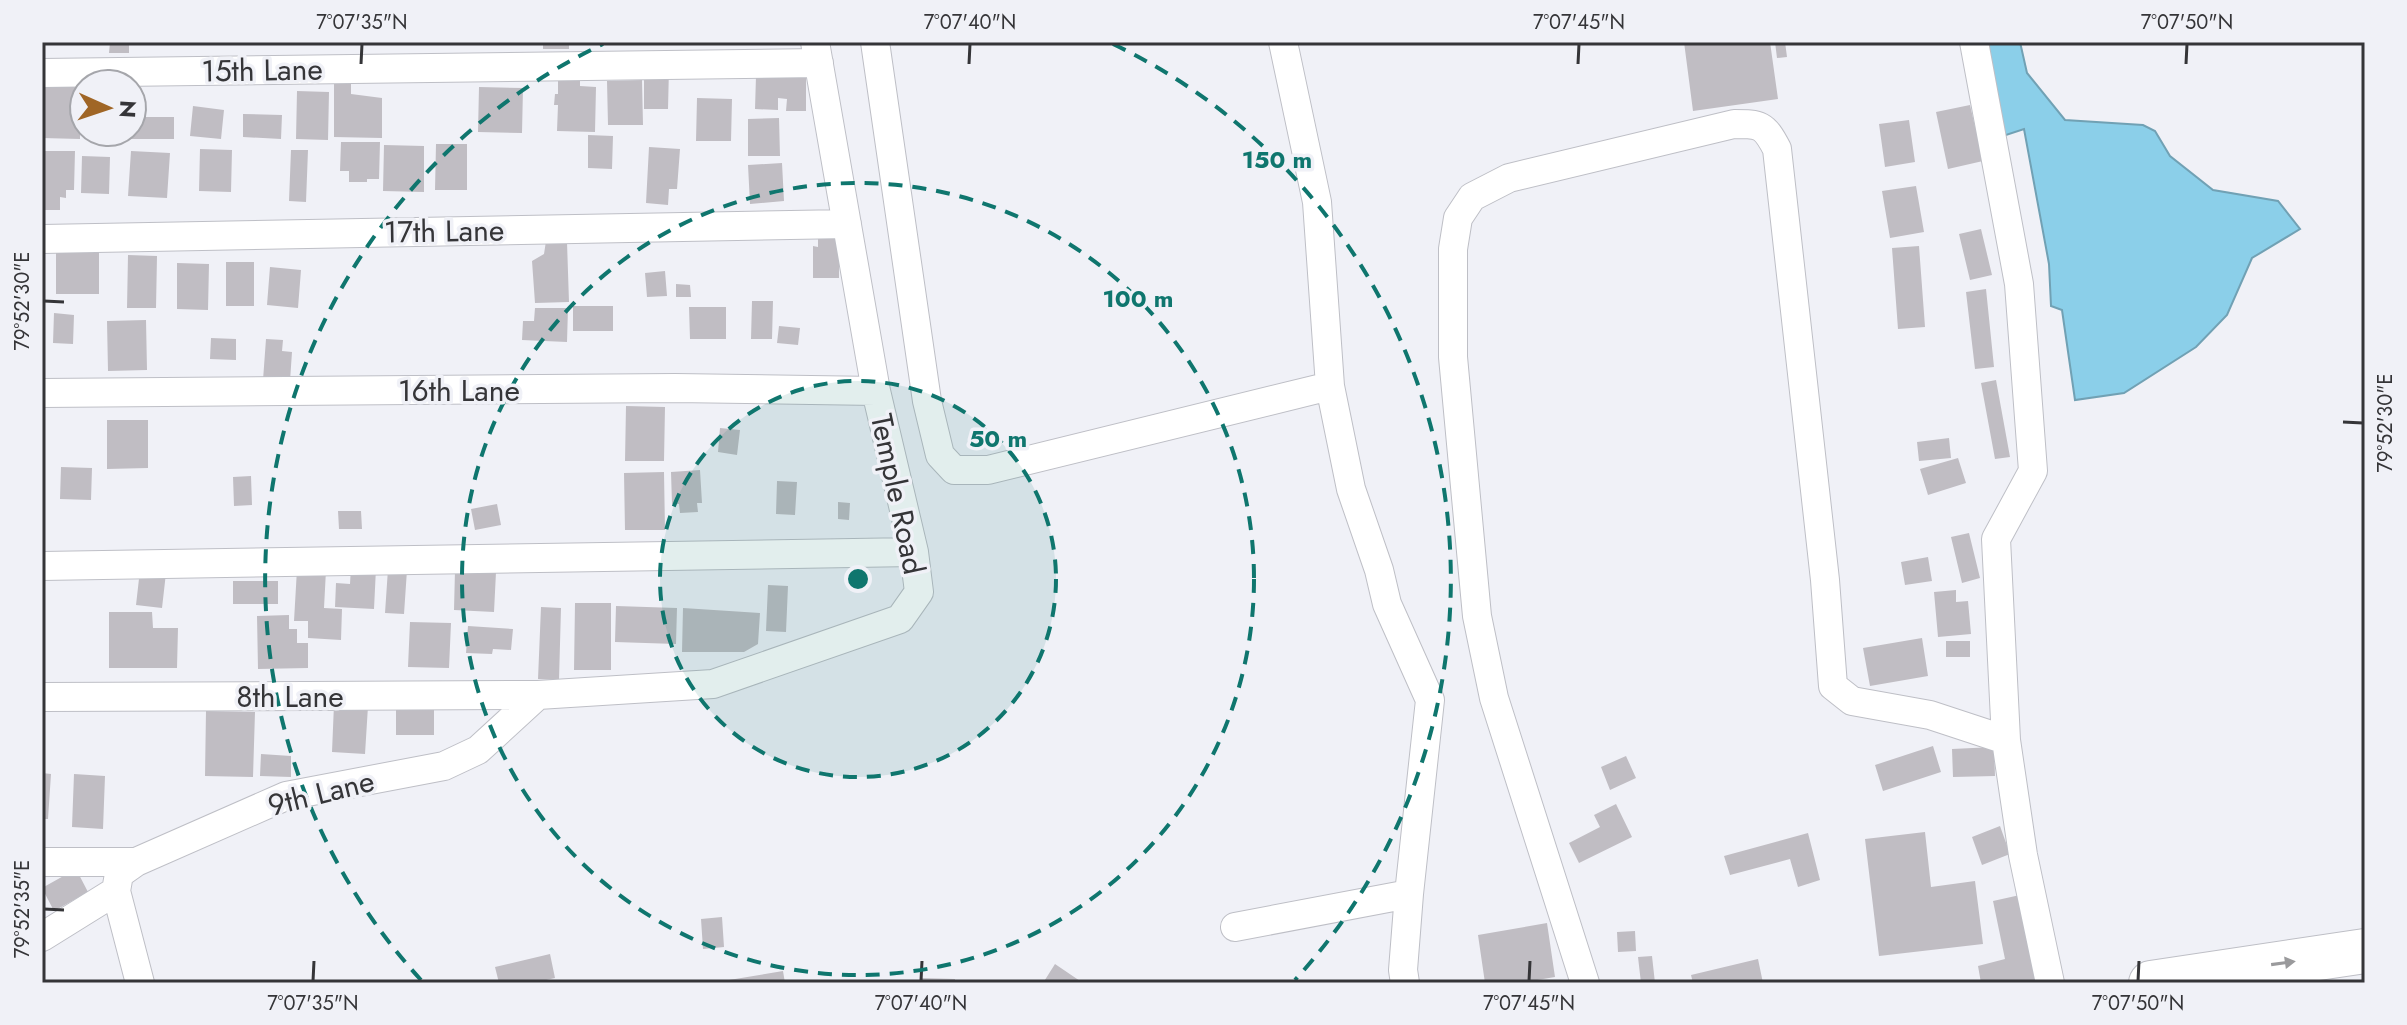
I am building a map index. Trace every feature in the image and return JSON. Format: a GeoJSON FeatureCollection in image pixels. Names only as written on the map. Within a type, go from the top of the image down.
{"type":"FeatureCollection","features":[{"type":"Feature","properties":{"kind":"highway"},"geometry":{"type":"LineString","coordinates":[[2151,983],[2365,951]]}},
{"type":"Feature","properties":{"kind":"street"},"geometry":{"type":"LineString","coordinates":[[875,42],[927,401],[940,455],[954,470],[988,470],[1330,386]]}},
{"type":"Feature","properties":{"kind":"street"},"geometry":{"type":"LineString","coordinates":[[1283,42],[1317,202],[1330,386],[1351,489],[1379,570],[1387,604],[1430,700],[1409,894],[1403,970],[1405,983]]}},
{"type":"Feature","properties":{"kind":"street"},"geometry":{"type":"LineString","coordinates":[[1974,42],[2019,284],[2033,471],[1996,539],[2006,740],[2023,855],[2050,983]]}},
{"type":"Feature","properties":{"kind":"street","name":"15th Lane"},"geometry":{"type":"LineString","coordinates":[[42,73],[817,52]]}},
{"type":"Feature","properties":{"kind":"street","name":"Temple Road"},"geometry":{"type":"LineString","coordinates":[[538,695],[713,684],[900,619],[919,592],[914,552],[876,391],[817,52]]}},
{"type":"Feature","properties":{"kind":"street"},"geometry":{"type":"LineString","coordinates":[[1585,983],[1494,698],[1477,616],[1453,357],[1453,249],[1458,218],[1472,197],[1509,178],[1734,124],[1756,124],[1767,130],[1777,149],[1825,580],[1833,686],[1852,701],[1930,715],[2006,740]]}},
{"type":"Feature","properties":{"kind":"street","name":"17th Lane"},"geometry":{"type":"LineString","coordinates":[[42,239],[847,224]]}},
{"type":"Feature","properties":{"kind":"street","name":"16th Lane"},"geometry":{"type":"LineString","coordinates":[[42,393],[675,388],[876,391]]}},
{"type":"Feature","properties":{"kind":"street"},"geometry":{"type":"LineString","coordinates":[[42,566],[914,552]]}},
{"type":"Feature","properties":{"kind":"street","name":"8th Lane"},"geometry":{"type":"LineString","coordinates":[[42,697],[538,695]]}},
{"type":"Feature","properties":{"kind":"street","name":"9th Lane"},"geometry":{"type":"LineString","coordinates":[[42,862],[136,862],[286,796],[444,766],[478,750],[538,695]]}},
{"type":"Feature","properties":{"kind":"street"},"geometry":{"type":"LineString","coordinates":[[136,862],[119,874],[116,891],[140,983]]}},
{"type":"Feature","properties":{"kind":"street"},"geometry":{"type":"LineString","coordinates":[[42,937],[116,891]]}},
{"type":"Feature","properties":{"kind":"street"},"geometry":{"type":"LineString","coordinates":[[1235,927],[1409,894]]}},
{"type":"Feature","properties":{"kind":"water"},"geometry":{"type":"Polygon","coordinates":[[[1983,42],[2020,42],[2027,73],[2065,120],[2143,125],[2155,131],[2170,156],[2213,190],[2278,201],[2300,229],[2252,258],[2227,315],[2196,347],[2124,393],[2075,400],[2062,310],[2051,306],[2049,264],[2024,129],[2003,136],[1983,42]]]}},
{"type":"Feature","properties":{"kind":"building"},"geometry":{"type":"Polygon","coordinates":[[[110,42],[129,42],[129,53],[109,53],[110,42]]]}},
{"type":"Feature","properties":{"kind":"building"},"geometry":{"type":"Polygon","coordinates":[[[543,42],[569,42],[569,49],[543,49],[543,42]]]}},
{"type":"Feature","properties":{"kind":"building"},"geometry":{"type":"Polygon","coordinates":[[[1684,42],[1770,42],[1778,99],[1693,111],[1684,42]]]}},
{"type":"Feature","properties":{"kind":"building"},"geometry":{"type":"Polygon","coordinates":[[[1775,42],[1785,42],[1787,57],[1777,58],[1775,42]]]}},
{"type":"Feature","properties":{"kind":"building"},"geometry":{"type":"Polygon","coordinates":[[[669,68],[668,109],[644,109],[644,76],[669,68]]]}},
{"type":"Feature","properties":{"kind":"building"},"geometry":{"type":"Polygon","coordinates":[[[756,76],[806,78],[806,111],[786,111],[787,99],[778,98],[778,110],[755,109],[756,76]]]}},
{"type":"Feature","properties":{"kind":"building"},"geometry":{"type":"Polygon","coordinates":[[[42,79],[68,79],[68,139],[42,138],[42,79]]]}},
{"type":"Feature","properties":{"kind":"building"},"geometry":{"type":"Polygon","coordinates":[[[558,79],[580,80],[580,86],[596,87],[595,132],[557,131],[558,105],[554,105],[558,79]]]}},
{"type":"Feature","properties":{"kind":"building"},"geometry":{"type":"Polygon","coordinates":[[[642,80],[643,125],[608,125],[607,81],[642,80]]]}},
{"type":"Feature","properties":{"kind":"building"},"geometry":{"type":"Polygon","coordinates":[[[334,83],[351,83],[351,94],[382,98],[382,138],[334,137],[334,83]]]}},
{"type":"Feature","properties":{"kind":"building"},"geometry":{"type":"Polygon","coordinates":[[[479,87],[523,88],[522,133],[478,132],[479,87]]]}},
{"type":"Feature","properties":{"kind":"building"},"geometry":{"type":"Polygon","coordinates":[[[297,91],[329,92],[328,140],[296,139],[297,91]]]}},
{"type":"Feature","properties":{"kind":"building"},"geometry":{"type":"Polygon","coordinates":[[[697,98],[732,99],[731,141],[696,141],[697,98]]]}},
{"type":"Feature","properties":{"kind":"building"},"geometry":{"type":"Polygon","coordinates":[[[1970,105],[1983,161],[1948,169],[1936,112],[1970,105]]]}},
{"type":"Feature","properties":{"kind":"building"},"geometry":{"type":"Polygon","coordinates":[[[193,106],[224,110],[221,139],[190,136],[193,106]]]}},
{"type":"Feature","properties":{"kind":"building"},"geometry":{"type":"Polygon","coordinates":[[[243,114],[282,115],[281,139],[243,137],[243,114]]]}},
{"type":"Feature","properties":{"kind":"building"},"geometry":{"type":"Polygon","coordinates":[[[148,117],[174,117],[174,139],[148,139],[148,117]]]}},
{"type":"Feature","properties":{"kind":"building"},"geometry":{"type":"Polygon","coordinates":[[[779,118],[780,156],[748,156],[748,119],[779,118]]]}},
{"type":"Feature","properties":{"kind":"building"},"geometry":{"type":"Polygon","coordinates":[[[1909,120],[1915,162],[1885,167],[1879,124],[1909,120]]]}},
{"type":"Feature","properties":{"kind":"building"},"geometry":{"type":"Polygon","coordinates":[[[588,135],[613,136],[612,169],[588,168],[588,135]]]}},
{"type":"Feature","properties":{"kind":"building"},"geometry":{"type":"Polygon","coordinates":[[[341,142],[380,142],[379,179],[349,182],[349,171],[340,171],[341,142]]]}},
{"type":"Feature","properties":{"kind":"building"},"geometry":{"type":"Polygon","coordinates":[[[436,144],[467,144],[467,190],[435,190],[436,144]]]}},
{"type":"Feature","properties":{"kind":"building"},"geometry":{"type":"Polygon","coordinates":[[[384,145],[424,146],[424,192],[383,191],[384,145]]]}},
{"type":"Feature","properties":{"kind":"building"},"geometry":{"type":"Polygon","coordinates":[[[649,147],[680,149],[677,189],[669,189],[668,205],[646,203],[649,147]]]}},
{"type":"Feature","properties":{"kind":"building"},"geometry":{"type":"Polygon","coordinates":[[[200,149],[232,150],[231,192],[199,191],[200,149]]]}},
{"type":"Feature","properties":{"kind":"building"},"geometry":{"type":"Polygon","coordinates":[[[291,150],[308,150],[306,202],[289,201],[291,150]]]}},
{"type":"Feature","properties":{"kind":"building"},"geometry":{"type":"Polygon","coordinates":[[[42,151],[75,151],[74,190],[66,190],[66,198],[60,197],[60,210],[42,210],[42,151]]]}},
{"type":"Feature","properties":{"kind":"building"},"geometry":{"type":"Polygon","coordinates":[[[131,151],[170,153],[167,198],[128,196],[131,151]]]}},
{"type":"Feature","properties":{"kind":"building"},"geometry":{"type":"Polygon","coordinates":[[[82,156],[110,157],[109,194],[81,193],[82,156]]]}},
{"type":"Feature","properties":{"kind":"building"},"geometry":{"type":"Polygon","coordinates":[[[782,163],[784,201],[750,204],[748,165],[782,163]]]}},
{"type":"Feature","properties":{"kind":"building"},"geometry":{"type":"Polygon","coordinates":[[[1916,186],[1924,232],[1890,238],[1882,191],[1916,186]]]}},
{"type":"Feature","properties":{"kind":"building"},"geometry":{"type":"Polygon","coordinates":[[[1981,229],[1992,275],[1970,280],[1959,234],[1981,229]]]}},
{"type":"Feature","properties":{"kind":"building"},"geometry":{"type":"Polygon","coordinates":[[[818,232],[839,232],[839,278],[813,278],[813,246],[818,247],[818,232]]]}},
{"type":"Feature","properties":{"kind":"building"},"geometry":{"type":"Polygon","coordinates":[[[546,241],[567,242],[569,302],[535,303],[532,261],[544,254],[546,241]]]}},
{"type":"Feature","properties":{"kind":"building"},"geometry":{"type":"Polygon","coordinates":[[[1919,246],[1925,327],[1898,329],[1892,248],[1919,246]]]}},
{"type":"Feature","properties":{"kind":"building"},"geometry":{"type":"Polygon","coordinates":[[[56,247],[99,247],[99,294],[56,294],[56,247]]]}},
{"type":"Feature","properties":{"kind":"building"},"geometry":{"type":"Polygon","coordinates":[[[128,255],[157,256],[156,308],[127,308],[128,255]]]}},
{"type":"Feature","properties":{"kind":"building"},"geometry":{"type":"Polygon","coordinates":[[[226,262],[254,262],[254,306],[226,306],[226,262]]]}},
{"type":"Feature","properties":{"kind":"building"},"geometry":{"type":"Polygon","coordinates":[[[177,263],[209,264],[208,310],[177,309],[177,263]]]}},
{"type":"Feature","properties":{"kind":"building"},"geometry":{"type":"Polygon","coordinates":[[[270,267],[301,270],[298,308],[267,305],[270,267]]]}},
{"type":"Feature","properties":{"kind":"building"},"geometry":{"type":"Polygon","coordinates":[[[665,271],[667,296],[647,297],[645,273],[665,271]]]}},
{"type":"Feature","properties":{"kind":"building"},"geometry":{"type":"Polygon","coordinates":[[[676,284],[690,285],[691,297],[676,297],[676,284]]]}},
{"type":"Feature","properties":{"kind":"building"},"geometry":{"type":"Polygon","coordinates":[[[1986,289],[1994,367],[1975,369],[1966,292],[1986,289]]]}},
{"type":"Feature","properties":{"kind":"building"},"geometry":{"type":"Polygon","coordinates":[[[752,301],[773,301],[772,339],[751,339],[752,301]]]}},
{"type":"Feature","properties":{"kind":"building"},"geometry":{"type":"Polygon","coordinates":[[[573,306],[613,306],[613,331],[573,331],[573,306]]]}},
{"type":"Feature","properties":{"kind":"building"},"geometry":{"type":"Polygon","coordinates":[[[689,307],[726,307],[726,339],[690,339],[689,307]]]}},
{"type":"Feature","properties":{"kind":"building"},"geometry":{"type":"Polygon","coordinates":[[[535,308],[568,308],[567,342],[522,340],[523,321],[534,321],[535,308]]]}},
{"type":"Feature","properties":{"kind":"building"},"geometry":{"type":"Polygon","coordinates":[[[54,313],[74,315],[73,344],[53,343],[54,313]]]}},
{"type":"Feature","properties":{"kind":"building"},"geometry":{"type":"Polygon","coordinates":[[[146,320],[147,370],[108,371],[107,321],[146,320]]]}},
{"type":"Feature","properties":{"kind":"building"},"geometry":{"type":"Polygon","coordinates":[[[779,326],[800,328],[798,345],[777,343],[779,326]]]}},
{"type":"Feature","properties":{"kind":"building"},"geometry":{"type":"Polygon","coordinates":[[[211,338],[236,339],[236,360],[210,359],[211,338]]]}},
{"type":"Feature","properties":{"kind":"building"},"geometry":{"type":"Polygon","coordinates":[[[266,339],[283,340],[282,351],[292,352],[290,381],[263,380],[266,339]]]}},
{"type":"Feature","properties":{"kind":"building"},"geometry":{"type":"Polygon","coordinates":[[[1996,380],[2010,457],[1995,459],[1981,383],[1996,380]]]}},
{"type":"Feature","properties":{"kind":"building"},"geometry":{"type":"Polygon","coordinates":[[[626,406],[665,407],[664,461],[625,461],[626,406]]]}},
{"type":"Feature","properties":{"kind":"building"},"geometry":{"type":"Polygon","coordinates":[[[107,420],[148,420],[148,468],[107,469],[107,420]]]}},
{"type":"Feature","properties":{"kind":"building"},"geometry":{"type":"Polygon","coordinates":[[[720,428],[740,430],[737,455],[718,452],[720,428]]]}},
{"type":"Feature","properties":{"kind":"building"},"geometry":{"type":"Polygon","coordinates":[[[1949,438],[1951,458],[1919,461],[1917,442],[1949,438]]]}},
{"type":"Feature","properties":{"kind":"building"},"geometry":{"type":"Polygon","coordinates":[[[1958,458],[1966,483],[1928,495],[1920,469],[1958,458]]]}},
{"type":"Feature","properties":{"kind":"building"},"geometry":{"type":"Polygon","coordinates":[[[61,467],[92,468],[91,500],[60,499],[61,467]]]}},
{"type":"Feature","properties":{"kind":"building"},"geometry":{"type":"Polygon","coordinates":[[[700,470],[702,503],[697,503],[698,512],[680,513],[679,504],[672,504],[671,472],[700,470]]]}},
{"type":"Feature","properties":{"kind":"building"},"geometry":{"type":"Polygon","coordinates":[[[664,472],[665,530],[625,530],[624,473],[664,472]]]}},
{"type":"Feature","properties":{"kind":"building"},"geometry":{"type":"Polygon","coordinates":[[[251,476],[252,505],[234,506],[233,477],[251,476]]]}},
{"type":"Feature","properties":{"kind":"building"},"geometry":{"type":"Polygon","coordinates":[[[777,481],[797,482],[795,515],[776,514],[777,481]]]}},
{"type":"Feature","properties":{"kind":"building"},"geometry":{"type":"Polygon","coordinates":[[[838,502],[850,503],[849,520],[838,519],[838,502]]]}},
{"type":"Feature","properties":{"kind":"building"},"geometry":{"type":"Polygon","coordinates":[[[497,504],[501,525],[475,530],[471,509],[497,504]]]}},
{"type":"Feature","properties":{"kind":"building"},"geometry":{"type":"Polygon","coordinates":[[[338,511],[361,511],[362,529],[339,529],[338,511]]]}},
{"type":"Feature","properties":{"kind":"building"},"geometry":{"type":"Polygon","coordinates":[[[1969,533],[1980,578],[1962,583],[1951,537],[1969,533]]]}},
{"type":"Feature","properties":{"kind":"building"},"geometry":{"type":"Polygon","coordinates":[[[1928,557],[1932,581],[1905,585],[1901,562],[1928,557]]]}},
{"type":"Feature","properties":{"kind":"building"},"geometry":{"type":"Polygon","coordinates":[[[351,566],[376,568],[374,609],[335,607],[336,583],[350,584],[351,566]]]}},
{"type":"Feature","properties":{"kind":"building"},"geometry":{"type":"Polygon","coordinates":[[[297,569],[326,570],[324,608],[342,609],[341,640],[308,638],[308,621],[294,621],[297,569]]]}},
{"type":"Feature","properties":{"kind":"building"},"geometry":{"type":"Polygon","coordinates":[[[388,569],[407,570],[404,614],[385,613],[388,569]]]}},
{"type":"Feature","properties":{"kind":"building"},"geometry":{"type":"Polygon","coordinates":[[[140,570],[166,573],[162,608],[136,605],[140,570]]]}},
{"type":"Feature","properties":{"kind":"building"},"geometry":{"type":"Polygon","coordinates":[[[455,570],[496,572],[494,612],[454,610],[455,570]]]}},
{"type":"Feature","properties":{"kind":"building"},"geometry":{"type":"Polygon","coordinates":[[[233,581],[278,581],[278,604],[233,604],[233,581]]]}},
{"type":"Feature","properties":{"kind":"building"},"geometry":{"type":"Polygon","coordinates":[[[768,585],[788,586],[786,632],[766,631],[768,585]]]}},
{"type":"Feature","properties":{"kind":"building"},"geometry":{"type":"Polygon","coordinates":[[[1956,590],[1956,602],[1968,601],[1971,634],[1938,637],[1934,592],[1956,590]]]}},
{"type":"Feature","properties":{"kind":"building"},"geometry":{"type":"Polygon","coordinates":[[[575,603],[611,603],[611,670],[574,670],[575,603]]]}},
{"type":"Feature","properties":{"kind":"building"},"geometry":{"type":"Polygon","coordinates":[[[616,606],[677,608],[676,644],[615,642],[616,606]]]}},
{"type":"Feature","properties":{"kind":"building"},"geometry":{"type":"Polygon","coordinates":[[[541,607],[561,608],[559,680],[538,679],[541,607]]]}},
{"type":"Feature","properties":{"kind":"building"},"geometry":{"type":"Polygon","coordinates":[[[683,608],[760,613],[758,644],[744,652],[682,652],[683,608]]]}},
{"type":"Feature","properties":{"kind":"building"},"geometry":{"type":"Polygon","coordinates":[[[109,612],[152,612],[153,628],[178,628],[177,668],[109,668],[109,612]]]}},
{"type":"Feature","properties":{"kind":"building"},"geometry":{"type":"Polygon","coordinates":[[[289,615],[289,629],[297,629],[297,643],[308,643],[308,668],[258,669],[257,616],[289,615]]]}},
{"type":"Feature","properties":{"kind":"building"},"geometry":{"type":"Polygon","coordinates":[[[410,622],[451,623],[449,668],[408,667],[410,622]]]}},
{"type":"Feature","properties":{"kind":"building"},"geometry":{"type":"Polygon","coordinates":[[[468,626],[513,629],[511,650],[493,649],[492,654],[466,653],[468,626]]]}},
{"type":"Feature","properties":{"kind":"building"},"geometry":{"type":"Polygon","coordinates":[[[1922,638],[1928,676],[1870,686],[1863,648],[1922,638]]]}},
{"type":"Feature","properties":{"kind":"building"},"geometry":{"type":"Polygon","coordinates":[[[1946,641],[1970,641],[1970,657],[1946,657],[1946,641]]]}},
{"type":"Feature","properties":{"kind":"building"},"geometry":{"type":"Polygon","coordinates":[[[334,704],[368,706],[365,754],[332,752],[334,704]]]}},
{"type":"Feature","properties":{"kind":"building"},"geometry":{"type":"Polygon","coordinates":[[[396,706],[434,706],[434,735],[396,735],[396,706]]]}},
{"type":"Feature","properties":{"kind":"building"},"geometry":{"type":"Polygon","coordinates":[[[206,711],[255,712],[253,777],[205,776],[206,711]]]}},
{"type":"Feature","properties":{"kind":"building"},"geometry":{"type":"Polygon","coordinates":[[[1933,746],[1941,772],[1883,791],[1875,765],[1933,746]]]}},
{"type":"Feature","properties":{"kind":"building"},"geometry":{"type":"Polygon","coordinates":[[[1994,747],[1995,776],[1953,777],[1952,749],[1994,747]]]}},
{"type":"Feature","properties":{"kind":"building"},"geometry":{"type":"Polygon","coordinates":[[[261,754],[291,756],[291,777],[260,776],[261,754]]]}},
{"type":"Feature","properties":{"kind":"building"},"geometry":{"type":"Polygon","coordinates":[[[1626,756],[1636,778],[1610,790],[1601,767],[1626,756]]]}},
{"type":"Feature","properties":{"kind":"building"},"geometry":{"type":"Polygon","coordinates":[[[42,773],[51,774],[48,819],[42,819],[42,773]]]}},
{"type":"Feature","properties":{"kind":"building"},"geometry":{"type":"Polygon","coordinates":[[[74,774],[105,776],[103,829],[72,827],[74,774]]]}},
{"type":"Feature","properties":{"kind":"building"},"geometry":{"type":"Polygon","coordinates":[[[1616,804],[1632,837],[1579,863],[1569,843],[1600,827],[1594,815],[1616,804]]]}},
{"type":"Feature","properties":{"kind":"building"},"geometry":{"type":"Polygon","coordinates":[[[2000,826],[2010,854],[1982,865],[1972,837],[2000,826]]]}},
{"type":"Feature","properties":{"kind":"building"},"geometry":{"type":"Polygon","coordinates":[[[1925,832],[1931,887],[1975,881],[1983,944],[1879,956],[1865,839],[1925,832]]]}},
{"type":"Feature","properties":{"kind":"building"},"geometry":{"type":"Polygon","coordinates":[[[1808,833],[1820,880],[1798,887],[1790,859],[1730,875],[1724,856],[1808,833]]]}},
{"type":"Feature","properties":{"kind":"building"},"geometry":{"type":"Polygon","coordinates":[[[76,869],[88,892],[54,911],[42,888],[76,869]]]}},
{"type":"Feature","properties":{"kind":"building"},"geometry":{"type":"Polygon","coordinates":[[[2020,895],[2039,983],[1981,983],[1978,966],[2005,959],[1993,901],[2020,895]]]}},
{"type":"Feature","properties":{"kind":"building"},"geometry":{"type":"Polygon","coordinates":[[[722,917],[724,947],[703,949],[701,919],[722,917]]]}},
{"type":"Feature","properties":{"kind":"building"},"geometry":{"type":"Polygon","coordinates":[[[1547,923],[1555,977],[1519,983],[1485,983],[1478,935],[1547,923]]]}},
{"type":"Feature","properties":{"kind":"building"},"geometry":{"type":"Polygon","coordinates":[[[1635,931],[1636,951],[1618,952],[1617,932],[1635,931]]]}},
{"type":"Feature","properties":{"kind":"building"},"geometry":{"type":"Polygon","coordinates":[[[550,954],[555,978],[533,983],[499,983],[495,967],[550,954]]]}},
{"type":"Feature","properties":{"kind":"building"},"geometry":{"type":"Polygon","coordinates":[[[1652,956],[1655,983],[1641,983],[1638,957],[1652,956]]]}},
{"type":"Feature","properties":{"kind":"building"},"geometry":{"type":"Polygon","coordinates":[[[1758,959],[1763,983],[1693,983],[1691,975],[1758,959]]]}},
{"type":"Feature","properties":{"kind":"building"},"geometry":{"type":"Polygon","coordinates":[[[1055,964],[1083,983],[1043,983],[1055,964]]]}},
{"type":"Feature","properties":{"kind":"building"},"geometry":{"type":"Polygon","coordinates":[[[783,971],[785,983],[723,981],[783,971]]]}},
{"type":"Feature","properties":{"kind":"building"},"geometry":{"type":"Polygon","coordinates":[[[921,978],[955,979],[955,983],[921,983],[921,978]]]}}]}
